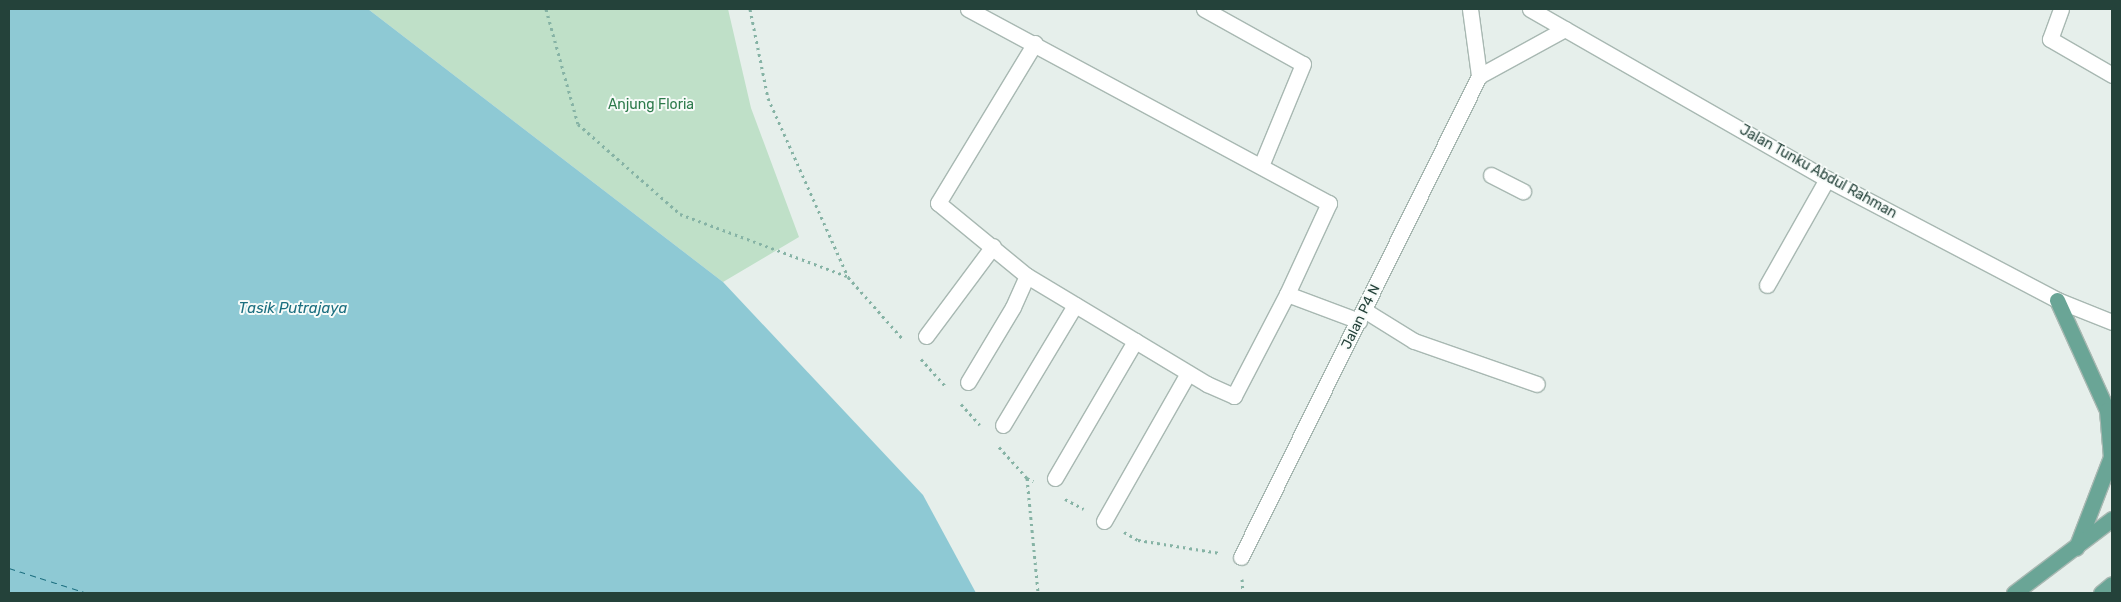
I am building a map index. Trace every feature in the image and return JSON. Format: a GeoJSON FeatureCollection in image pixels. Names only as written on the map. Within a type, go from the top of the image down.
{"type":"FeatureCollection","features":[{"type":"Feature","properties":{"kind":"main road"},"geometry":{"type":"LineString","coordinates":[[2057,300],[2107,410],[2111,457],[2076,548]]}},
{"type":"Feature","properties":{"kind":"main road"},"geometry":{"type":"LineString","coordinates":[[2014,593],[2112,519]]}},
{"type":"Feature","properties":{"kind":"main road"},"geometry":{"type":"LineString","coordinates":[[2101,593],[2112,584]]}},
{"type":"Feature","properties":{"kind":"street"},"geometry":{"type":"LineString","coordinates":[[968,9],[1035,43],[1329,204],[1287,294],[1234,396],[1188,373],[1027,276],[993,246],[938,203],[1035,43]]}},
{"type":"Feature","properties":{"kind":"street"},"geometry":{"type":"LineString","coordinates":[[1204,9],[1303,64],[1261,166]]}},
{"type":"Feature","properties":{"kind":"street"},"geometry":{"type":"LineString","coordinates":[[1470,9],[1479,76],[1565,29]]}},
{"type":"Feature","properties":{"kind":"street","name":"Jalan Tunku Abdul Rahman"},"geometry":{"type":"LineString","coordinates":[[1530,9],[1827,179],[2057,300],[2112,322]]}},
{"type":"Feature","properties":{"kind":"street"},"geometry":{"type":"LineString","coordinates":[[2061,9],[2050,40],[2112,75]]}},
{"type":"Feature","properties":{"kind":"street","name":"Jalan P4 N"},"geometry":{"type":"LineString","coordinates":[[1241,557],[1479,76]]}},
{"type":"Feature","properties":{"kind":"street"},"geometry":{"type":"LineString","coordinates":[[1491,175],[1523,190]]}},
{"type":"Feature","properties":{"kind":"street"},"geometry":{"type":"LineString","coordinates":[[1767,285],[1827,179]]}},
{"type":"Feature","properties":{"kind":"street"},"geometry":{"type":"LineString","coordinates":[[926,336],[993,246]]}},
{"type":"Feature","properties":{"kind":"street"},"geometry":{"type":"LineString","coordinates":[[968,382],[1013,307],[1027,276]]}},
{"type":"Feature","properties":{"kind":"street"},"geometry":{"type":"LineString","coordinates":[[1287,294],[1361,316],[1414,341],[1537,384]]}},
{"type":"Feature","properties":{"kind":"street"},"geometry":{"type":"LineString","coordinates":[[1003,425],[1075,305]]}},
{"type":"Feature","properties":{"kind":"street"},"geometry":{"type":"LineString","coordinates":[[1055,478],[1135,341]]}},
{"type":"Feature","properties":{"kind":"street"},"geometry":{"type":"LineString","coordinates":[[1104,521],[1188,373]]}},
{"type":"Feature","properties":{"kind":"path"},"geometry":{"type":"LineString","coordinates":[[546,9],[578,124],[680,214],[848,276]]}},
{"type":"Feature","properties":{"kind":"path"},"geometry":{"type":"LineString","coordinates":[[750,9],[768,98],[848,276],[908,344]]}},
{"type":"Feature","properties":{"kind":"path"},"geometry":{"type":"LineString","coordinates":[[914,351],[947,388]]}},
{"type":"Feature","properties":{"kind":"path"},"geometry":{"type":"LineString","coordinates":[[960,403],[980,426]]}},
{"type":"Feature","properties":{"kind":"path"},"geometry":{"type":"LineString","coordinates":[[994,440],[1027,478],[1035,482]]}},
{"type":"Feature","properties":{"kind":"path"},"geometry":{"type":"LineString","coordinates":[[1027,478],[1038,593]]}},
{"type":"Feature","properties":{"kind":"path"},"geometry":{"type":"LineString","coordinates":[[1061,497],[1087,511]]}},
{"type":"Feature","properties":{"kind":"path"},"geometry":{"type":"LineString","coordinates":[[1121,530],[1138,540],[1241,557],[1243,593]]}},
{"type":"Feature","properties":{"kind":"green space","name":"Anjung Floria"},"geometry":{"type":"Polygon","coordinates":[[[368,9],[728,9],[751,108],[799,237],[723,282],[368,9]]]}},
{"type":"Feature","properties":{"kind":"water","name":"Tasik Putrajaya"},"geometry":{"type":"Polygon","coordinates":[[[9,9],[368,9],[723,282],[923,495],[976,593],[9,593],[9,9]]]}},
{"type":"Feature","properties":{"kind":"ferry route"},"geometry":{"type":"LineString","coordinates":[[9,568],[87,593]]}}]}
